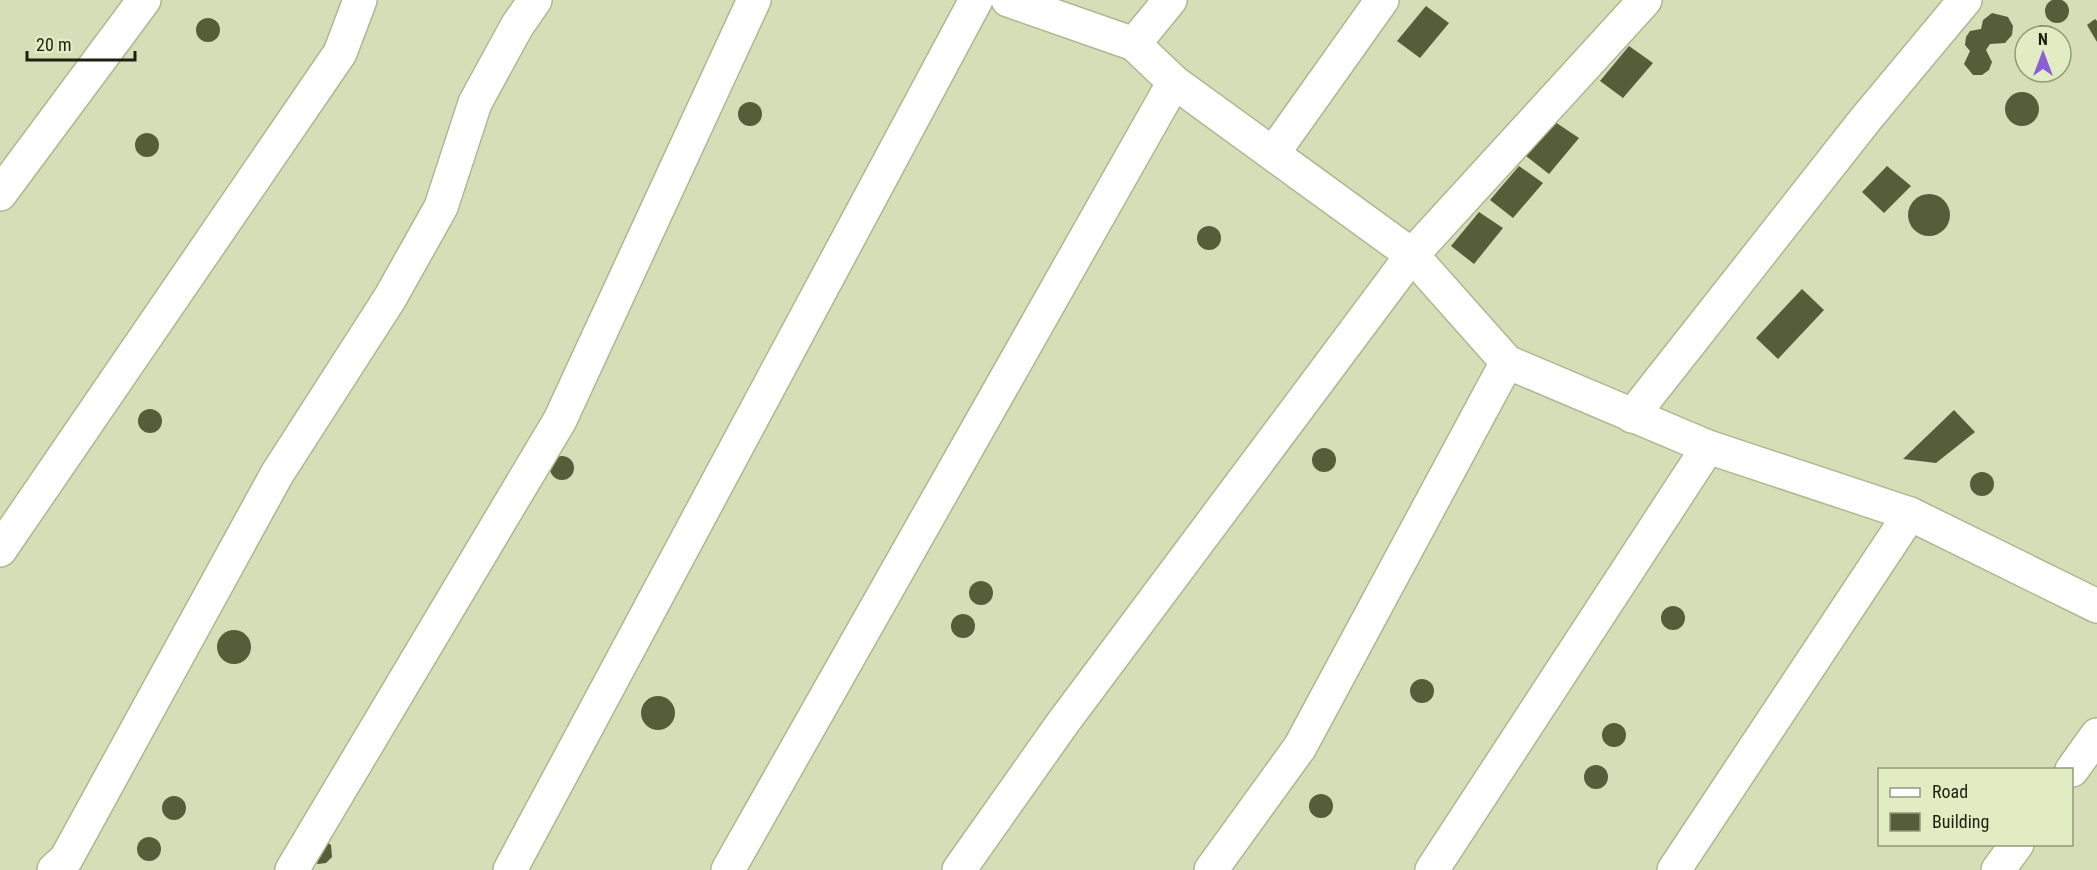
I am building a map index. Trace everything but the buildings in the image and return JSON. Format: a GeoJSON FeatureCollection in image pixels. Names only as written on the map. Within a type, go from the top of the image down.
{"type":"FeatureCollection","features":[{"type":"Feature","properties":{"kind":"street"},"geometry":{"type":"LineString","coordinates":[[0,194],[144,0]]}},
{"type":"Feature","properties":{"kind":"street"},"geometry":{"type":"LineString","coordinates":[[0,550],[340,54],[360,0]]}},
{"type":"Feature","properties":{"kind":"street"},"geometry":{"type":"LineString","coordinates":[[54,870],[66,859],[277,474],[390,298],[441,207],[475,103],[517,26],[535,0]]}},
{"type":"Feature","properties":{"kind":"street"},"geometry":{"type":"LineString","coordinates":[[292,870],[560,420],[754,0]]}},
{"type":"Feature","properties":{"kind":"street"},"geometry":{"type":"LineString","coordinates":[[510,870],[976,0]]}},
{"type":"Feature","properties":{"kind":"street"},"geometry":{"type":"LineString","coordinates":[[1008,0],[1134,44],[1174,82],[1274,152],[1412,255],[1507,362],[1708,447],[1910,514],[2097,606]]}},
{"type":"Feature","properties":{"kind":"street"},"geometry":{"type":"LineString","coordinates":[[1134,44],[1170,0]]}},
{"type":"Feature","properties":{"kind":"street"},"geometry":{"type":"LineString","coordinates":[[1274,152],[1382,0]]}},
{"type":"Feature","properties":{"kind":"street"},"geometry":{"type":"LineString","coordinates":[[959,870],[1062,724],[1412,255],[1645,0]]}},
{"type":"Feature","properties":{"kind":"street"},"geometry":{"type":"LineString","coordinates":[[1632,416],[1865,120],[1965,0]]}},
{"type":"Feature","properties":{"kind":"street"},"geometry":{"type":"LineString","coordinates":[[728,870],[1174,82]]}},
{"type":"Feature","properties":{"kind":"street"},"geometry":{"type":"LineString","coordinates":[[1211,870],[1300,747],[1507,362]]}},
{"type":"Feature","properties":{"kind":"street"},"geometry":{"type":"LineString","coordinates":[[1432,870],[1708,447]]}},
{"type":"Feature","properties":{"kind":"street"},"geometry":{"type":"LineString","coordinates":[[1674,870],[1910,514]]}},
{"type":"Feature","properties":{"kind":"street"},"geometry":{"type":"LineString","coordinates":[[2073,769],[2097,735]]}},
{"type":"Feature","properties":{"kind":"street"},"geometry":{"type":"LineString","coordinates":[[1998,870],[2016,846]]}}]}
